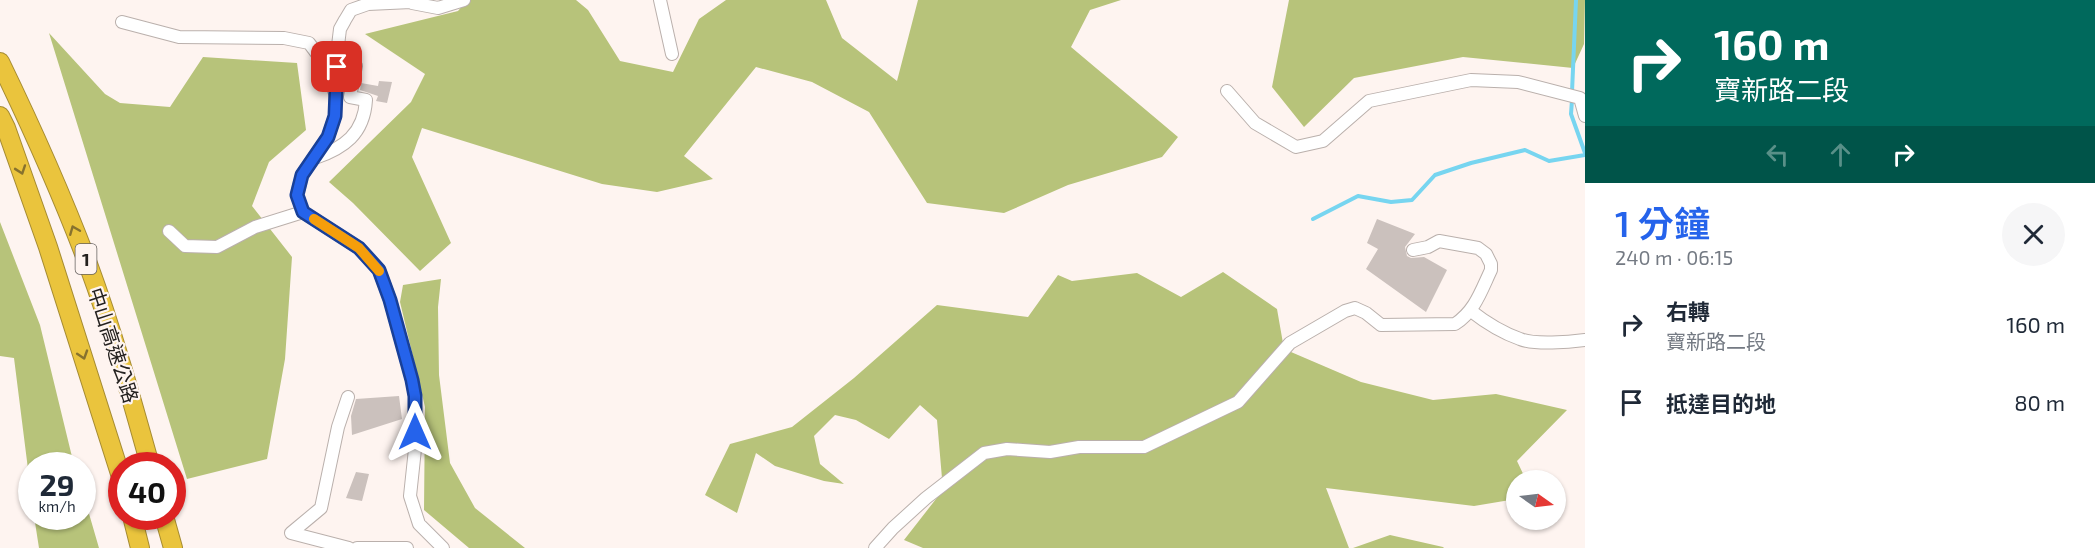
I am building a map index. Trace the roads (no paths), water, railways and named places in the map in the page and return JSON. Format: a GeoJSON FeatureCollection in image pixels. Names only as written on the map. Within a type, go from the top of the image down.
{"type":"FeatureCollection","features":[{"type":"Feature","properties":{"kind":"highway","name":"中山高速公路"},"geometry":{"type":"LineString","coordinates":[[0,62],[28,119],[88,264],[122,367],[146,452]]}},
{"type":"Feature","properties":{"kind":"highway","name":"中山高速公路"},"geometry":{"type":"LineString","coordinates":[[0,116],[48,247],[113,452]]}},
{"type":"Feature","properties":{"kind":"highway"},"geometry":{"type":"LineString","coordinates":[[136,530],[140,548]]}},
{"type":"Feature","properties":{"kind":"highway"},"geometry":{"type":"LineString","coordinates":[[168,530],[173,548]]}},
{"type":"Feature","properties":{"kind":"street"},"geometry":{"type":"LineString","coordinates":[[438,547],[419,524],[410,496],[415,449],[415,396],[390,300],[379,270],[359,248],[303,212],[297,195],[302,175],[328,137],[335,116],[340,29],[351,10],[368,4],[416,1],[438,8],[464,0]]}},
{"type":"Feature","properties":{"kind":"street"},"geometry":{"type":"LineString","coordinates":[[660,0],[672,54]]}},
{"type":"Feature","properties":{"kind":"street"},"geometry":{"type":"LineString","coordinates":[[122,22],[179,37],[284,38],[309,43],[324,63],[336,97]]}},
{"type":"Feature","properties":{"kind":"street"},"geometry":{"type":"LineString","coordinates":[[315,158],[333,152],[348,143],[362,118],[366,100],[350,97],[356,66]]}},
{"type":"Feature","properties":{"kind":"street"},"geometry":{"type":"LineString","coordinates":[[1227,91],[1255,123],[1296,147],[1323,141],[1369,101],[1471,80],[1518,82],[1580,98],[1585,116]]}},
{"type":"Feature","properties":{"kind":"street"},"geometry":{"type":"LineString","coordinates":[[169,231],[185,246],[217,247],[255,227],[303,212]]}},
{"type":"Feature","properties":{"kind":"street"},"geometry":{"type":"LineString","coordinates":[[875,548],[926,498],[984,453],[1006,449],[1050,452],[1079,447],[1144,447],[1238,402],[1290,343],[1345,311],[1355,308],[1366,313],[1381,325],[1455,324],[1471,311],[1491,270],[1486,254],[1478,248],[1438,241],[1428,247],[1413,250]]}},
{"type":"Feature","properties":{"kind":"street"},"geometry":{"type":"LineString","coordinates":[[1471,311],[1482,320],[1522,340],[1567,342],[1585,340]]}},
{"type":"Feature","properties":{"kind":"street"},"geometry":{"type":"LineString","coordinates":[[348,397],[338,427],[321,508],[291,533],[349,548]]}},
{"type":"Feature","properties":{"kind":"street"},"geometry":{"type":"LineString","coordinates":[[357,548],[407,548]]}},
{"type":"Feature","properties":{"kind":"waterway"},"geometry":{"type":"LineString","coordinates":[[1572,92],[1576,0]]}},
{"type":"Feature","properties":{"kind":"waterway"},"geometry":{"type":"LineString","coordinates":[[1572,100],[1571,114],[1585,153]]}},
{"type":"Feature","properties":{"kind":"waterway"},"geometry":{"type":"LineString","coordinates":[[1313,219],[1358,196],[1391,202],[1412,200],[1435,175],[1471,163],[1525,150],[1549,161],[1585,155]]}}]}
